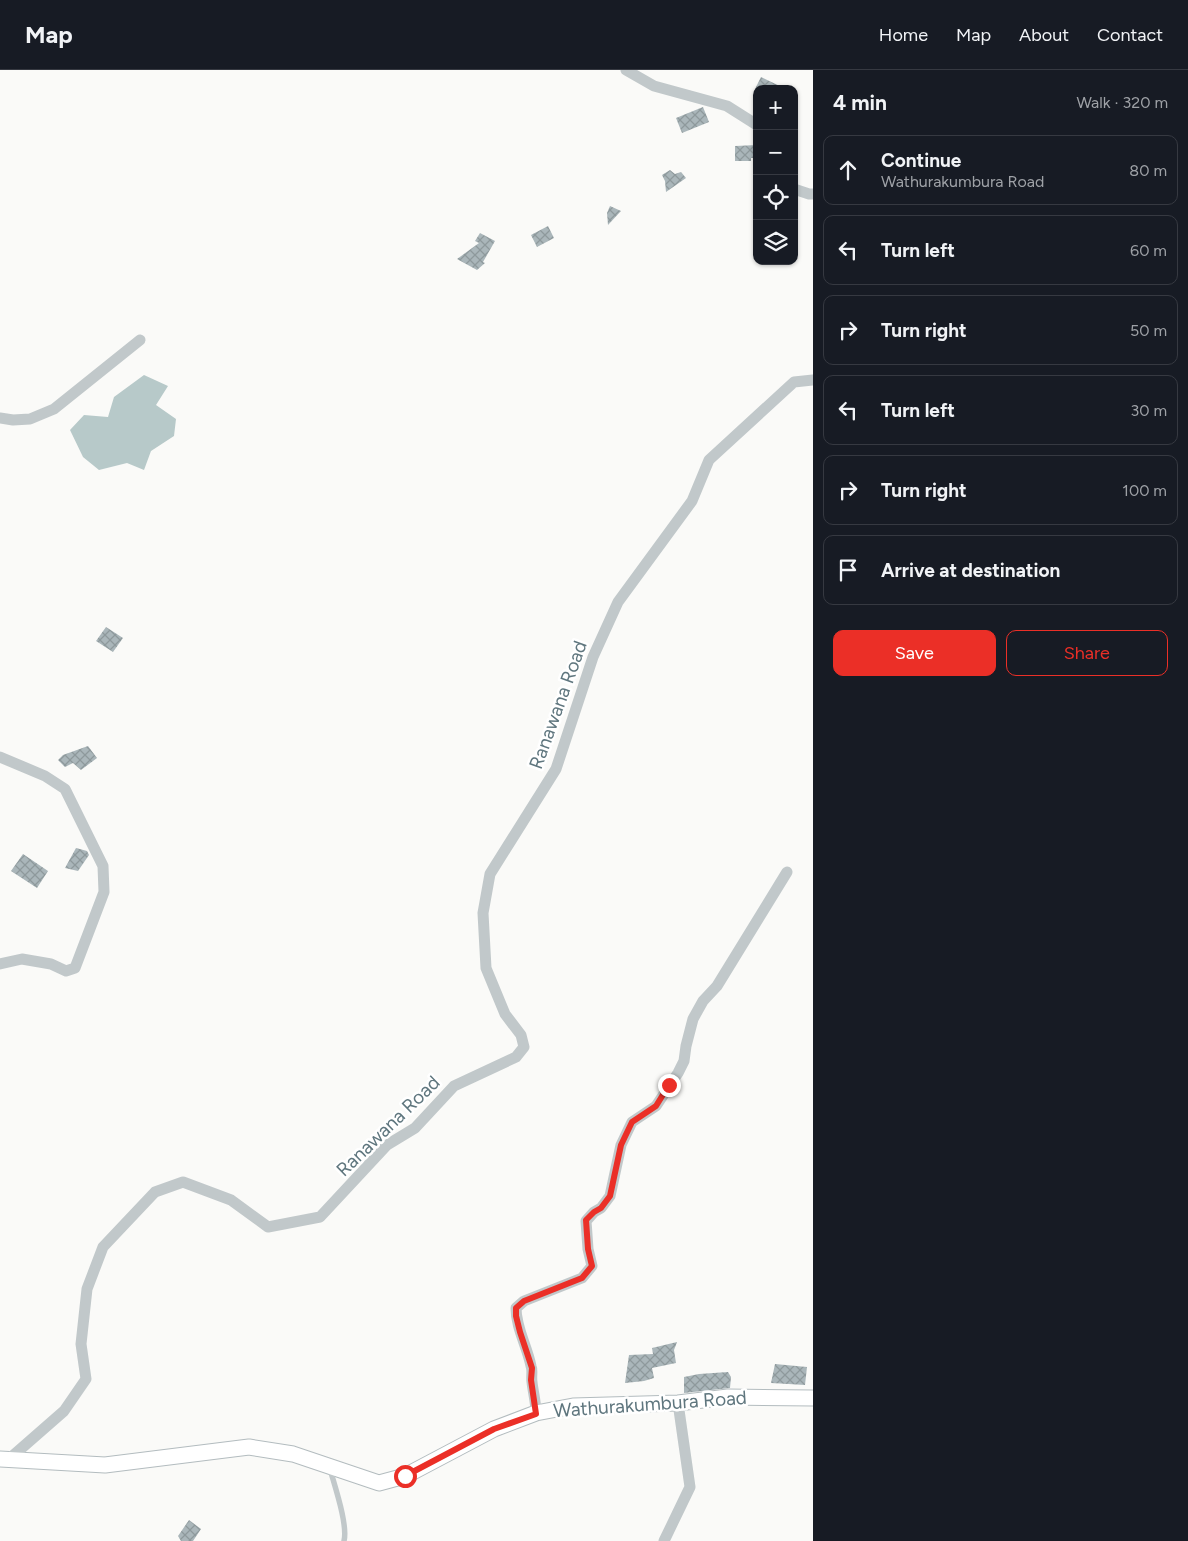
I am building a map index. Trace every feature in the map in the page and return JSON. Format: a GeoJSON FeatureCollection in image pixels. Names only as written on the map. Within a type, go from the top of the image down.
{"type":"FeatureCollection","features":[{"type":"Feature","properties":{"kind":"main road","name":"Wathurakumbura Road"},"geometry":{"type":"LineString","coordinates":[[4,1460],[105,1465],[249,1447],[292,1454],[379,1483],[405,1476],[494,1429],[536,1414],[573,1406],[678,1403],[728,1397],[813,1398]]}},
{"type":"Feature","properties":{"kind":"street"},"geometry":{"type":"LineString","coordinates":[[626,70],[654,86],[727,106],[753,122]]}},
{"type":"Feature","properties":{"kind":"street"},"geometry":{"type":"LineString","coordinates":[[798,190],[813,194]]}},
{"type":"Feature","properties":{"kind":"street"},"geometry":{"type":"LineString","coordinates":[[0,418],[13,420],[30,419],[54,409],[140,340]]}},
{"type":"Feature","properties":{"kind":"street","name":"Ranawana Road"},"geometry":{"type":"LineString","coordinates":[[4,1460],[64,1411],[86,1379],[81,1344],[87,1288],[103,1246],[155,1192],[183,1182],[231,1200],[268,1227],[320,1217],[387,1145],[415,1128],[454,1086],[516,1057],[524,1048],[521,1034],[505,1014],[486,968],[483,913],[490,874],[556,769],[593,657],[618,602],[692,501],[709,460],[794,382],[813,380]]}},
{"type":"Feature","properties":{"kind":"street"},"geometry":{"type":"LineString","coordinates":[[0,757],[45,776],[65,789],[103,866],[104,892],[75,968],[66,971],[51,964],[22,959],[0,964]]}},
{"type":"Feature","properties":{"kind":"street"},"geometry":{"type":"LineString","coordinates":[[536,1414],[531,1380],[532,1368],[520,1332],[516,1308],[524,1301],[582,1278],[592,1266],[588,1249],[586,1220],[601,1208],[610,1196],[621,1145],[632,1122],[656,1106],[678,1073],[684,1060],[693,1019],[703,1001],[717,986],[787,872]]}},
{"type":"Feature","properties":{"kind":"street"},"geometry":{"type":"LineString","coordinates":[[664,1541],[690,1487],[678,1403]]}},
{"type":"Feature","properties":{"kind":"lane"},"geometry":{"type":"LineString","coordinates":[[330,1467],[341,1512],[345,1535],[344,1541]]}},
{"type":"Feature","properties":{"kind":"shaded area"},"geometry":{"type":"Polygon","coordinates":[[[144,375],[168,386],[156,405],[176,419],[174,436],[151,451],[144,470],[127,463],[99,470],[83,457],[70,430],[84,415],[108,417],[114,397],[144,375]]]}},
{"type":"Feature","properties":{"kind":"building"},"geometry":{"type":"Polygon","coordinates":[[[761,77],[778,85],[757,85],[761,77]]]}},
{"type":"Feature","properties":{"kind":"building"},"geometry":{"type":"Polygon","coordinates":[[[703,107],[709,122],[682,133],[676,118],[703,107]]]}},
{"type":"Feature","properties":{"kind":"building"},"geometry":{"type":"Polygon","coordinates":[[[753,145],[753,158],[751,158],[751,161],[735,161],[735,146],[753,145]]]}},
{"type":"Feature","properties":{"kind":"building"},"geometry":{"type":"Polygon","coordinates":[[[670,170],[675,174],[681,172],[686,178],[666,192],[665,181],[662,175],[670,170]]]}},
{"type":"Feature","properties":{"kind":"building"},"geometry":{"type":"Polygon","coordinates":[[[610,206],[621,211],[608,225],[607,213],[610,206]]]}},
{"type":"Feature","properties":{"kind":"building"},"geometry":{"type":"Polygon","coordinates":[[[548,226],[554,238],[537,247],[531,235],[548,226]]]}},
{"type":"Feature","properties":{"kind":"building"},"geometry":{"type":"Polygon","coordinates":[[[480,233],[495,241],[483,262],[485,263],[477,270],[457,259],[479,243],[475,241],[480,233]]]}},
{"type":"Feature","properties":{"kind":"building"},"geometry":{"type":"Polygon","coordinates":[[[106,627],[123,638],[113,652],[96,641],[106,627]]]}},
{"type":"Feature","properties":{"kind":"building"},"geometry":{"type":"Polygon","coordinates":[[[88,746],[97,758],[81,770],[73,763],[65,767],[58,760],[63,755],[88,746]]]}},
{"type":"Feature","properties":{"kind":"building"},"geometry":{"type":"Polygon","coordinates":[[[76,848],[87,851],[89,855],[78,871],[65,868],[76,848]]]}},
{"type":"Feature","properties":{"kind":"building"},"geometry":{"type":"Polygon","coordinates":[[[23,854],[48,871],[37,888],[11,871],[23,854]]]}},
{"type":"Feature","properties":{"kind":"building"},"geometry":{"type":"Polygon","coordinates":[[[677,1342],[674,1350],[676,1363],[652,1368],[654,1378],[625,1383],[629,1355],[653,1354],[652,1348],[677,1342]]]}},
{"type":"Feature","properties":{"kind":"building"},"geometry":{"type":"Polygon","coordinates":[[[775,1364],[807,1367],[805,1385],[771,1383],[775,1364]]]}},
{"type":"Feature","properties":{"kind":"building"},"geometry":{"type":"Polygon","coordinates":[[[728,1372],[731,1377],[730,1388],[684,1393],[684,1377],[728,1372]]]}},
{"type":"Feature","properties":{"kind":"building"},"geometry":{"type":"Polygon","coordinates":[[[189,1520],[201,1529],[193,1541],[181,1541],[178,1536],[189,1520]]]}},
{"type":"Feature","properties":{"kind":"route"},"geometry":{"type":"LineString","coordinates":[[405,1476],[494,1429],[536,1414],[531,1380],[532,1368],[520,1332],[516,1308],[524,1301],[582,1278],[592,1266],[588,1249],[586,1220],[601,1208],[610,1196],[621,1145],[632,1122],[656,1106],[669,1085]]}}]}
